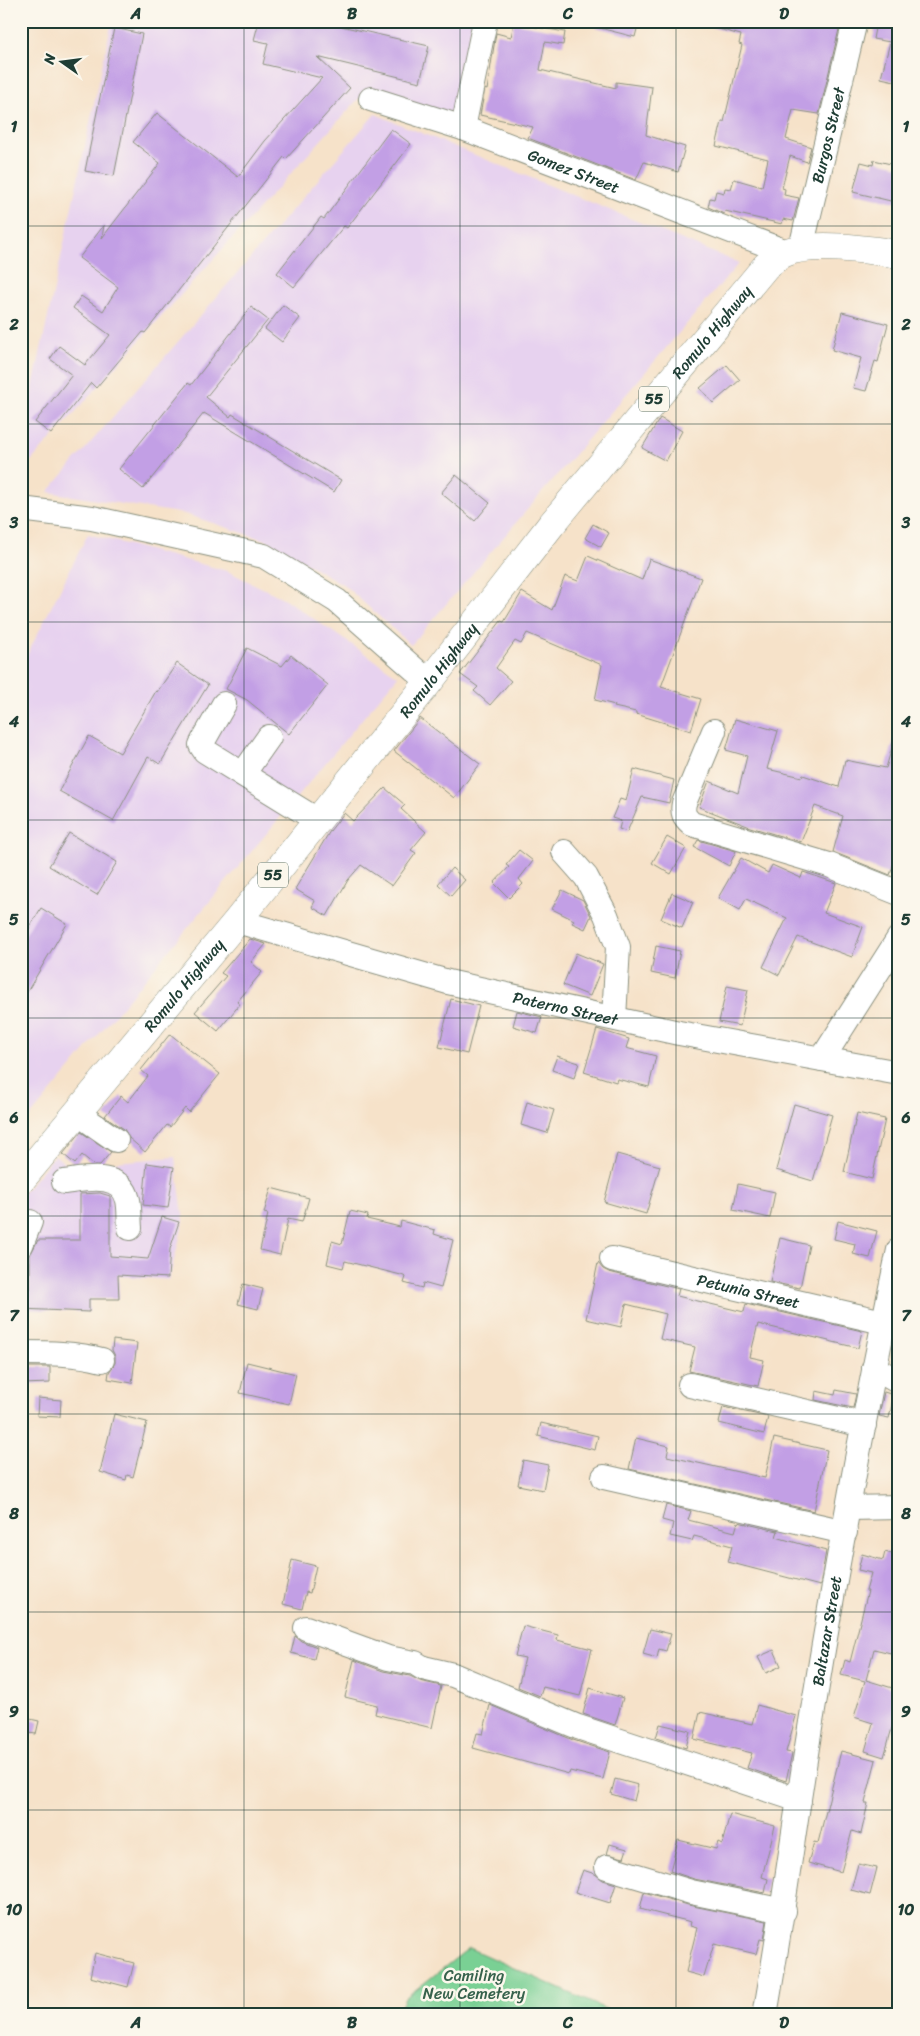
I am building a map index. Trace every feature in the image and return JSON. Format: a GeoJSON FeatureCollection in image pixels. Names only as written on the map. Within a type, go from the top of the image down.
{"type":"FeatureCollection","features":[{"type":"Feature","properties":{"kind":"highway"},"geometry":{"type":"LineString","coordinates":[[794,250],[834,248],[899,254]]}},
{"type":"Feature","properties":{"kind":"highway","name":"Romulo Highway"},"geometry":{"type":"LineString","coordinates":[[21,1180],[237,921],[429,682],[551,525],[726,312],[766,266],[794,250]]}},
{"type":"Feature","properties":{"kind":"street"},"geometry":{"type":"LineString","coordinates":[[463,128],[485,21]]}},
{"type":"Feature","properties":{"kind":"street","name":"Burgos Street"},"geometry":{"type":"LineString","coordinates":[[794,250],[855,21]]}},
{"type":"Feature","properties":{"kind":"street","name":"Gomez Street"},"geometry":{"type":"LineString","coordinates":[[371,99],[463,128],[794,250]]}},
{"type":"Feature","properties":{"kind":"street"},"geometry":{"type":"LineString","coordinates":[[21,509],[92,518],[264,556],[337,601],[429,682]]}},
{"type":"Feature","properties":{"kind":"street"},"geometry":{"type":"LineString","coordinates":[[224,704],[202,745],[205,751],[317,820]]}},
{"type":"Feature","properties":{"kind":"street"},"geometry":{"type":"LineString","coordinates":[[714,732],[684,803],[682,812],[686,819],[692,824],[829,865],[899,893]]}},
{"type":"Feature","properties":{"kind":"street"},"geometry":{"type":"LineString","coordinates":[[243,774],[269,737]]}},
{"type":"Feature","properties":{"kind":"street"},"geometry":{"type":"LineString","coordinates":[[564,852],[586,877],[606,915],[618,947],[614,1018]]}},
{"type":"Feature","properties":{"kind":"street","name":"Paterno Street"},"geometry":{"type":"LineString","coordinates":[[237,921],[448,982],[679,1033],[899,1073]]}},
{"type":"Feature","properties":{"kind":"street"},"geometry":{"type":"LineString","coordinates":[[822,1059],[899,938]]}},
{"type":"Feature","properties":{"kind":"street"},"geometry":{"type":"LineString","coordinates":[[77,1113],[116,1140]]}},
{"type":"Feature","properties":{"kind":"street"},"geometry":{"type":"LineString","coordinates":[[64,1182],[96,1178],[112,1180],[120,1184],[128,1200],[130,1228]]}},
{"type":"Feature","properties":{"kind":"street"},"geometry":{"type":"LineString","coordinates":[[21,1245],[30,1222]]}},
{"type":"Feature","properties":{"kind":"street","name":"Baltazar Street"},"geometry":{"type":"LineString","coordinates":[[765,2015],[784,1911],[813,1710],[874,1368],[899,1250]]}},
{"type":"Feature","properties":{"kind":"street","name":"Petunia Street"},"geometry":{"type":"LineString","coordinates":[[612,1259],[883,1322]]}},
{"type":"Feature","properties":{"kind":"street"},"geometry":{"type":"LineString","coordinates":[[21,1353],[87,1356],[102,1360]]}},
{"type":"Feature","properties":{"kind":"street"},"geometry":{"type":"LineString","coordinates":[[874,1368],[899,1382]]}},
{"type":"Feature","properties":{"kind":"street"},"geometry":{"type":"LineString","coordinates":[[690,1384],[864,1425]]}},
{"type":"Feature","properties":{"kind":"street"},"geometry":{"type":"LineString","coordinates":[[604,1477],[845,1532]]}},
{"type":"Feature","properties":{"kind":"street"},"geometry":{"type":"LineString","coordinates":[[849,1508],[899,1507]]}},
{"type":"Feature","properties":{"kind":"street"},"geometry":{"type":"LineString","coordinates":[[306,1628],[388,1658],[416,1663],[423,1668],[453,1675],[578,1727],[799,1800]]}},
{"type":"Feature","properties":{"kind":"street"},"geometry":{"type":"LineString","coordinates":[[606,1866],[691,1892],[784,1911]]}},
{"type":"Feature","properties":{"kind":"shaded area"},"geometry":{"type":"Polygon","coordinates":[[[112,21],[473,21],[451,128],[359,98],[21,472],[21,442],[112,21]]]}},
{"type":"Feature","properties":{"kind":"shaded area"},"geometry":{"type":"Polygon","coordinates":[[[375,114],[739,263],[411,645],[344,585],[268,541],[185,514],[48,492],[375,114]]]}},
{"type":"Feature","properties":{"kind":"shaded area"},"geometry":{"type":"Polygon","coordinates":[[[88,534],[227,571],[283,598],[398,676],[24,1124],[21,1122],[21,667],[88,534]]]}},
{"type":"Feature","properties":{"kind":"shaded area"},"geometry":{"type":"Polygon","coordinates":[[[55,1155],[71,1169],[103,1169],[116,1162],[175,1157],[184,1221],[169,1280],[117,1276],[38,1277],[21,1275],[21,1196],[55,1155]]]}},
{"type":"Feature","properties":{"kind":"green space","name":"Camiling New Cemetery"},"geometry":{"type":"Polygon","coordinates":[[[469,1948],[619,2015],[397,2015],[405,1998],[469,1948]]]}},
{"type":"Feature","properties":{"kind":"building"},"geometry":{"type":"Polygon","coordinates":[[[259,21],[319,21],[429,46],[420,82],[317,57],[350,88],[286,159],[284,157],[145,333],[143,332],[96,388],[91,383],[51,434],[35,422],[72,375],[50,359],[59,346],[85,365],[110,335],[73,308],[81,296],[103,311],[118,287],[79,258],[104,225],[102,238],[160,163],[133,142],[157,113],[238,177],[265,141],[322,78],[263,64],[268,43],[254,40],[259,21]]]}},
{"type":"Feature","properties":{"kind":"building"},"geometry":{"type":"Polygon","coordinates":[[[593,21],[639,21],[635,37],[592,26],[593,21]]]}},
{"type":"Feature","properties":{"kind":"building"},"geometry":{"type":"Polygon","coordinates":[[[708,21],[841,21],[819,114],[793,110],[786,139],[811,147],[807,162],[790,156],[782,188],[785,189],[784,195],[799,198],[793,221],[783,219],[782,224],[725,211],[724,214],[708,207],[710,198],[714,199],[716,191],[724,193],[725,188],[731,189],[734,179],[762,187],[768,159],[716,146],[722,122],[724,122],[742,45],[739,44],[741,35],[707,26],[708,21]]]}},
{"type":"Feature","properties":{"kind":"building"},"geometry":{"type":"Polygon","coordinates":[[[514,23],[565,32],[563,45],[545,42],[540,70],[616,88],[616,82],[652,87],[646,135],[685,147],[678,172],[644,162],[636,180],[528,138],[533,127],[480,115],[485,89],[487,90],[496,33],[511,37],[514,23]]]}},
{"type":"Feature","properties":{"kind":"building"},"geometry":{"type":"Polygon","coordinates":[[[876,23],[899,28],[899,82],[881,78],[890,42],[873,39],[876,23]]]}},
{"type":"Feature","properties":{"kind":"building"},"geometry":{"type":"Polygon","coordinates":[[[114,28],[142,34],[114,176],[85,171],[114,28]]]}},
{"type":"Feature","properties":{"kind":"building"},"geometry":{"type":"Polygon","coordinates":[[[391,129],[411,144],[347,228],[344,226],[294,287],[277,273],[321,217],[324,219],[391,129]]]}},
{"type":"Feature","properties":{"kind":"building"},"geometry":{"type":"Polygon","coordinates":[[[874,160],[899,166],[899,203],[853,192],[861,162],[873,165],[874,160]]]}},
{"type":"Feature","properties":{"kind":"building"},"geometry":{"type":"Polygon","coordinates":[[[283,305],[300,318],[282,342],[265,329],[283,305]]]}},
{"type":"Feature","properties":{"kind":"building"},"geometry":{"type":"Polygon","coordinates":[[[251,307],[268,320],[206,397],[230,417],[232,414],[341,480],[334,492],[204,413],[143,489],[119,469],[188,383],[191,385],[251,307]]]}},
{"type":"Feature","properties":{"kind":"building"},"geometry":{"type":"Polygon","coordinates":[[[842,312],[888,324],[878,362],[875,361],[866,391],[853,388],[861,358],[832,350],[842,312]]]}},
{"type":"Feature","properties":{"kind":"building"},"geometry":{"type":"Polygon","coordinates":[[[727,365],[740,380],[713,403],[700,388],[727,365]]]}},
{"type":"Feature","properties":{"kind":"building"},"geometry":{"type":"Polygon","coordinates":[[[660,418],[682,431],[666,461],[642,448],[660,418]]]}},
{"type":"Feature","properties":{"kind":"building"},"geometry":{"type":"Polygon","coordinates":[[[456,475],[490,503],[475,521],[441,493],[456,475]]]}},
{"type":"Feature","properties":{"kind":"building"},"geometry":{"type":"Polygon","coordinates":[[[593,524],[609,533],[601,547],[585,538],[593,524]]]}},
{"type":"Feature","properties":{"kind":"building"},"geometry":{"type":"Polygon","coordinates":[[[588,556],[642,580],[649,559],[701,578],[661,687],[701,699],[691,731],[595,700],[602,665],[527,633],[521,644],[515,641],[496,668],[511,681],[490,705],[474,691],[478,687],[460,674],[501,621],[504,622],[522,592],[552,610],[565,576],[578,581],[588,556]]]}},
{"type":"Feature","properties":{"kind":"building"},"geometry":{"type":"Polygon","coordinates":[[[247,648],[282,666],[291,655],[328,685],[289,734],[247,700],[226,689],[247,648]]]}},
{"type":"Feature","properties":{"kind":"building"},"geometry":{"type":"Polygon","coordinates":[[[177,663],[208,685],[160,764],[148,757],[113,821],[59,791],[89,736],[120,753],[156,691],[177,663]]]}},
{"type":"Feature","properties":{"kind":"building"},"geometry":{"type":"Polygon","coordinates":[[[420,718],[480,764],[454,798],[394,751],[420,718]]]}},
{"type":"Feature","properties":{"kind":"building"},"geometry":{"type":"Polygon","coordinates":[[[735,719],[778,731],[767,769],[802,777],[803,775],[839,787],[845,760],[886,768],[895,737],[899,738],[899,848],[890,875],[833,852],[843,816],[815,806],[801,842],[750,827],[699,807],[709,781],[738,793],[747,756],[726,750],[735,719]]]}},
{"type":"Feature","properties":{"kind":"building"},"geometry":{"type":"Polygon","coordinates":[[[634,769],[674,780],[669,803],[642,797],[627,832],[619,829],[621,821],[612,818],[620,799],[626,801],[634,769]]]}},
{"type":"Feature","properties":{"kind":"building"},"geometry":{"type":"Polygon","coordinates":[[[385,788],[405,805],[401,809],[426,832],[411,850],[416,853],[392,886],[361,865],[348,880],[327,916],[312,907],[315,901],[295,889],[330,831],[344,813],[353,821],[385,788]]]}},
{"type":"Feature","properties":{"kind":"building"},"geometry":{"type":"Polygon","coordinates":[[[69,833],[117,862],[97,895],[49,866],[69,833]]]}},
{"type":"Feature","properties":{"kind":"building"},"geometry":{"type":"Polygon","coordinates":[[[667,837],[686,848],[671,874],[652,863],[667,837]]]}},
{"type":"Feature","properties":{"kind":"building"},"geometry":{"type":"Polygon","coordinates":[[[698,840],[736,851],[729,866],[694,847],[698,840]]]}},
{"type":"Feature","properties":{"kind":"building"},"geometry":{"type":"Polygon","coordinates":[[[519,850],[533,861],[519,879],[523,884],[509,898],[494,883],[509,867],[506,865],[519,850]]]}},
{"type":"Feature","properties":{"kind":"building"},"geometry":{"type":"Polygon","coordinates":[[[741,858],[768,873],[772,865],[801,878],[803,872],[836,883],[824,913],[863,927],[852,957],[798,937],[779,975],[763,967],[787,918],[746,899],[740,910],[718,898],[741,858]]]}},
{"type":"Feature","properties":{"kind":"building"},"geometry":{"type":"Polygon","coordinates":[[[452,868],[465,880],[451,896],[438,884],[452,868]]]}},
{"type":"Feature","properties":{"kind":"building"},"geometry":{"type":"Polygon","coordinates":[[[562,890],[583,900],[591,916],[585,929],[572,923],[574,920],[552,909],[562,890]]]}},
{"type":"Feature","properties":{"kind":"building"},"geometry":{"type":"Polygon","coordinates":[[[672,893],[693,902],[682,928],[661,919],[672,893]]]}},
{"type":"Feature","properties":{"kind":"building"},"geometry":{"type":"Polygon","coordinates":[[[41,908],[67,924],[21,1002],[21,942],[41,908]]]}},
{"type":"Feature","properties":{"kind":"building"},"geometry":{"type":"Polygon","coordinates":[[[250,939],[266,944],[251,962],[262,972],[237,1002],[240,1004],[218,1031],[195,1012],[226,976],[221,973],[250,939]]]}},
{"type":"Feature","properties":{"kind":"building"},"geometry":{"type":"Polygon","coordinates":[[[656,946],[680,951],[675,978],[651,973],[656,946]]]}},
{"type":"Feature","properties":{"kind":"building"},"geometry":{"type":"Polygon","coordinates":[[[576,953],[603,964],[590,996],[563,985],[576,953]]]}},
{"type":"Feature","properties":{"kind":"building"},"geometry":{"type":"Polygon","coordinates":[[[727,986],[748,990],[740,1026],[719,1022],[727,986]]]}},
{"type":"Feature","properties":{"kind":"building"},"geometry":{"type":"Polygon","coordinates":[[[451,999],[479,1006],[467,1054],[439,1047],[451,999]]]}},
{"type":"Feature","properties":{"kind":"building"},"geometry":{"type":"Polygon","coordinates":[[[517,1011],[542,1017],[537,1033],[513,1026],[517,1011]]]}},
{"type":"Feature","properties":{"kind":"building"},"geometry":{"type":"Polygon","coordinates":[[[597,1029],[629,1039],[626,1048],[656,1056],[649,1087],[617,1079],[616,1082],[584,1072],[597,1029]]]}},
{"type":"Feature","properties":{"kind":"building"},"geometry":{"type":"Polygon","coordinates":[[[170,1034],[220,1074],[189,1112],[185,1108],[170,1127],[167,1125],[145,1152],[129,1138],[124,1129],[105,1116],[121,1096],[128,1102],[148,1076],[141,1070],[170,1034]]]}},
{"type":"Feature","properties":{"kind":"building"},"geometry":{"type":"Polygon","coordinates":[[[557,1056],[579,1063],[574,1078],[552,1070],[557,1056]]]}},
{"type":"Feature","properties":{"kind":"building"},"geometry":{"type":"Polygon","coordinates":[[[527,1102],[554,1110],[547,1133],[521,1125],[527,1102]]]}},
{"type":"Feature","properties":{"kind":"building"},"geometry":{"type":"Polygon","coordinates":[[[794,1104],[832,1115],[813,1181],[776,1170],[794,1104]]]}},
{"type":"Feature","properties":{"kind":"building"},"geometry":{"type":"Polygon","coordinates":[[[857,1113],[885,1119],[872,1179],[844,1172],[857,1113]]]}},
{"type":"Feature","properties":{"kind":"building"},"geometry":{"type":"Polygon","coordinates":[[[81,1132],[111,1152],[100,1165],[94,1165],[82,1155],[75,1164],[63,1154],[81,1132]]]}},
{"type":"Feature","properties":{"kind":"building"},"geometry":{"type":"Polygon","coordinates":[[[617,1154],[660,1166],[646,1214],[604,1202],[617,1154]]]}},
{"type":"Feature","properties":{"kind":"building"},"geometry":{"type":"Polygon","coordinates":[[[147,1163],[174,1167],[168,1208],[143,1205],[147,1163]]]}},
{"type":"Feature","properties":{"kind":"building"},"geometry":{"type":"Polygon","coordinates":[[[738,1184],[775,1192],[770,1218],[733,1210],[738,1184]]]}},
{"type":"Feature","properties":{"kind":"building"},"geometry":{"type":"Polygon","coordinates":[[[271,1188],[309,1198],[302,1222],[288,1219],[280,1255],[260,1250],[268,1214],[264,1213],[271,1188]]]}},
{"type":"Feature","properties":{"kind":"building"},"geometry":{"type":"Polygon","coordinates":[[[100,1193],[110,1196],[110,1256],[148,1259],[162,1217],[179,1222],[170,1249],[168,1278],[118,1275],[119,1299],[89,1299],[89,1312],[21,1309],[21,1289],[30,1289],[30,1255],[38,1240],[80,1240],[80,1194],[100,1193]]]}},
{"type":"Feature","properties":{"kind":"building"},"geometry":{"type":"Polygon","coordinates":[[[350,1211],[368,1215],[367,1219],[400,1227],[401,1221],[435,1230],[434,1234],[453,1240],[441,1288],[423,1283],[422,1288],[404,1283],[406,1277],[401,1275],[345,1261],[343,1268],[327,1264],[332,1241],[342,1244],[350,1211]]]}},
{"type":"Feature","properties":{"kind":"building"},"geometry":{"type":"Polygon","coordinates":[[[838,1221],[877,1231],[870,1258],[853,1254],[855,1244],[834,1239],[838,1221]]]}},
{"type":"Feature","properties":{"kind":"building"},"geometry":{"type":"Polygon","coordinates":[[[780,1238],[809,1245],[800,1288],[770,1282],[780,1238]]]}},
{"type":"Feature","properties":{"kind":"building"},"geometry":{"type":"Polygon","coordinates":[[[598,1263],[609,1272],[679,1289],[677,1296],[744,1312],[746,1304],[862,1331],[858,1348],[758,1324],[750,1357],[764,1360],[758,1386],[689,1371],[695,1347],[660,1339],[666,1314],[626,1304],[621,1327],[586,1319],[598,1263]]]}},
{"type":"Feature","properties":{"kind":"building"},"geometry":{"type":"Polygon","coordinates":[[[243,1284],[263,1289],[258,1309],[238,1304],[243,1284]]]}},
{"type":"Feature","properties":{"kind":"building"},"geometry":{"type":"Polygon","coordinates":[[[113,1340],[137,1343],[132,1383],[108,1379],[109,1372],[115,1363],[115,1356],[112,1350],[113,1340]]]}},
{"type":"Feature","properties":{"kind":"building"},"geometry":{"type":"Polygon","coordinates":[[[247,1362],[296,1374],[289,1404],[240,1393],[247,1362]]]}},
{"type":"Feature","properties":{"kind":"building"},"geometry":{"type":"Polygon","coordinates":[[[22,1367],[50,1367],[50,1383],[22,1384],[22,1367]]]}},
{"type":"Feature","properties":{"kind":"building"},"geometry":{"type":"Polygon","coordinates":[[[836,1390],[856,1394],[853,1408],[815,1400],[816,1391],[835,1395],[836,1390]]]}},
{"type":"Feature","properties":{"kind":"building"},"geometry":{"type":"Polygon","coordinates":[[[884,1392],[894,1395],[889,1418],[879,1416],[884,1392]]]}},
{"type":"Feature","properties":{"kind":"building"},"geometry":{"type":"Polygon","coordinates":[[[38,1398],[61,1400],[60,1417],[37,1416],[38,1398]]]}},
{"type":"Feature","properties":{"kind":"building"},"geometry":{"type":"Polygon","coordinates":[[[723,1407],[768,1417],[764,1434],[719,1423],[723,1407]]]}},
{"type":"Feature","properties":{"kind":"building"},"geometry":{"type":"Polygon","coordinates":[[[114,1414],[147,1422],[133,1477],[127,1475],[126,1480],[100,1472],[114,1414]]]}},
{"type":"Feature","properties":{"kind":"building"},"geometry":{"type":"Polygon","coordinates":[[[541,1423],[598,1436],[595,1450],[538,1436],[541,1423]]]}},
{"type":"Feature","properties":{"kind":"building"},"geometry":{"type":"Polygon","coordinates":[[[636,1438],[669,1446],[667,1456],[765,1478],[774,1438],[827,1450],[814,1511],[629,1469],[636,1438]]]}},
{"type":"Feature","properties":{"kind":"building"},"geometry":{"type":"Polygon","coordinates":[[[523,1460],[548,1465],[543,1490],[518,1485],[523,1460]]]}},
{"type":"Feature","properties":{"kind":"building"},"geometry":{"type":"Polygon","coordinates":[[[666,1505],[691,1511],[688,1520],[735,1532],[738,1522],[778,1531],[776,1537],[826,1551],[820,1586],[728,1562],[732,1546],[694,1536],[692,1541],[670,1536],[673,1523],[662,1520],[666,1505]]]}},
{"type":"Feature","properties":{"kind":"building"},"geometry":{"type":"Polygon","coordinates":[[[885,1552],[899,1556],[899,1655],[874,1649],[866,1680],[899,1690],[899,1730],[892,1728],[884,1757],[865,1751],[873,1723],[854,1717],[865,1681],[841,1675],[845,1660],[850,1662],[868,1591],[866,1591],[871,1573],[858,1570],[862,1554],[883,1560],[885,1552]]]}},
{"type":"Feature","properties":{"kind":"building"},"geometry":{"type":"Polygon","coordinates":[[[292,1560],[316,1566],[310,1593],[306,1592],[302,1609],[283,1604],[292,1560]]]}},
{"type":"Feature","properties":{"kind":"building"},"geometry":{"type":"Polygon","coordinates":[[[523,1626],[558,1635],[557,1640],[592,1649],[580,1696],[543,1687],[540,1696],[518,1687],[525,1658],[515,1656],[523,1626]]]}},
{"type":"Feature","properties":{"kind":"building"},"geometry":{"type":"Polygon","coordinates":[[[650,1629],[671,1634],[666,1651],[659,1649],[657,1658],[643,1654],[650,1629]]]}},
{"type":"Feature","properties":{"kind":"building"},"geometry":{"type":"Polygon","coordinates":[[[295,1636],[301,1641],[317,1647],[314,1659],[291,1653],[295,1636]]]}},
{"type":"Feature","properties":{"kind":"building"},"geometry":{"type":"Polygon","coordinates":[[[774,1650],[781,1666],[766,1673],[758,1657],[774,1650]]]}},
{"type":"Feature","properties":{"kind":"building"},"geometry":{"type":"Polygon","coordinates":[[[354,1660],[383,1671],[410,1676],[420,1681],[441,1686],[432,1728],[375,1714],[377,1705],[345,1697],[354,1660]]]}},
{"type":"Feature","properties":{"kind":"building"},"geometry":{"type":"Polygon","coordinates":[[[590,1688],[623,1698],[615,1725],[583,1714],[590,1688]]]}},
{"type":"Feature","properties":{"kind":"building"},"geometry":{"type":"Polygon","coordinates":[[[490,1705],[573,1740],[610,1752],[603,1779],[570,1771],[569,1774],[473,1748],[477,1733],[483,1734],[490,1705]]]}},
{"type":"Feature","properties":{"kind":"building"},"geometry":{"type":"Polygon","coordinates":[[[757,1705],[796,1716],[786,1752],[792,1753],[786,1781],[747,1768],[752,1753],[694,1739],[700,1712],[752,1724],[757,1705]]]}},
{"type":"Feature","properties":{"kind":"building"},"geometry":{"type":"Polygon","coordinates":[[[21,1717],[39,1721],[36,1734],[21,1732],[21,1717]]]}},
{"type":"Feature","properties":{"kind":"building"},"geometry":{"type":"Polygon","coordinates":[[[660,1724],[690,1731],[686,1748],[656,1738],[660,1724]]]}},
{"type":"Feature","properties":{"kind":"building"},"geometry":{"type":"Polygon","coordinates":[[[841,1751],[876,1760],[865,1803],[868,1803],[861,1834],[852,1831],[841,1872],[808,1863],[814,1842],[818,1843],[841,1751]]]}},
{"type":"Feature","properties":{"kind":"building"},"geometry":{"type":"Polygon","coordinates":[[[615,1779],[638,1785],[634,1801],[611,1794],[615,1779]]]}},
{"type":"Feature","properties":{"kind":"building"},"geometry":{"type":"Polygon","coordinates":[[[730,1814],[775,1826],[762,1877],[768,1879],[765,1893],[694,1879],[670,1871],[678,1840],[716,1849],[718,1842],[722,1844],[730,1814]]]}},
{"type":"Feature","properties":{"kind":"building"},"geometry":{"type":"Polygon","coordinates":[[[610,1844],[627,1849],[624,1858],[607,1854],[610,1844]]]}},
{"type":"Feature","properties":{"kind":"building"},"geometry":{"type":"Polygon","coordinates":[[[858,1864],[877,1868],[870,1895],[851,1890],[858,1864]]]}},
{"type":"Feature","properties":{"kind":"building"},"geometry":{"type":"Polygon","coordinates":[[[583,1870],[616,1884],[610,1903],[575,1892],[583,1870]]]}},
{"type":"Feature","properties":{"kind":"building"},"geometry":{"type":"Polygon","coordinates":[[[644,1892],[688,1905],[767,1921],[764,1940],[760,1939],[756,1954],[714,1944],[704,1977],[686,1972],[697,1928],[690,1926],[691,1922],[640,1909],[644,1892]]]}},
{"type":"Feature","properties":{"kind":"building"},"geometry":{"type":"Polygon","coordinates":[[[95,1953],[134,1963],[128,1987],[90,1977],[95,1953]]]}}]}
